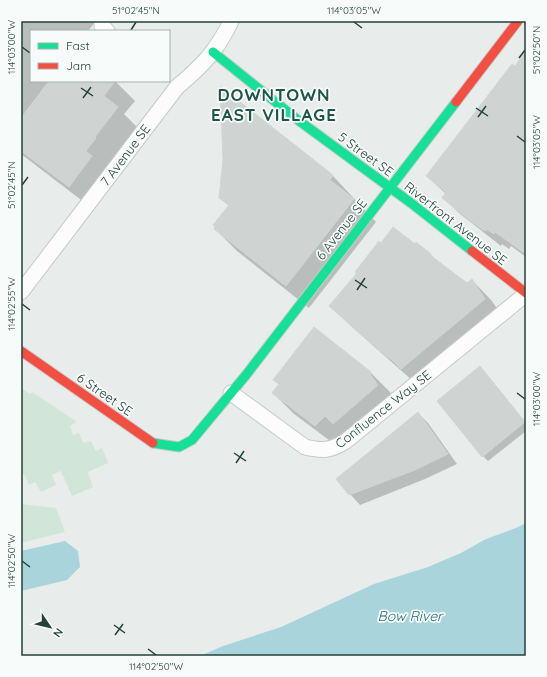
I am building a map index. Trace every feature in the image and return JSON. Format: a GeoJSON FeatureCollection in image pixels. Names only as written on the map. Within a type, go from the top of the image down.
{"type":"FeatureCollection","features":[{"type":"Feature","properties":{"kind":"street"},"geometry":{"type":"LineString","coordinates":[[102,21],[102,26],[105,30]]}},
{"type":"Feature","properties":{"kind":"street","name":"7 Avenue SE"},"geometry":{"type":"LineString","coordinates":[[21,292],[173,84],[204,64],[220,44],[231,21]]}},
{"type":"Feature","properties":{"kind":"street","name":"6 Avenue SE"},"geometry":{"type":"LineString","coordinates":[[179,447],[192,440],[231,393],[518,21]]}},
{"type":"Feature","properties":{"kind":"street","name":"5 Street SE"},"geometry":{"type":"LineString","coordinates":[[213,52],[298,120],[389,188]]}},
{"type":"Feature","properties":{"kind":"street","name":"Riverfront Avenue SE"},"geometry":{"type":"LineString","coordinates":[[389,188],[526,294]]}},
{"type":"Feature","properties":{"kind":"street","name":"Confluence Way SE"},"geometry":{"type":"LineString","coordinates":[[231,393],[304,447],[316,450],[333,449],[526,294]]}},
{"type":"Feature","properties":{"kind":"street","name":"6 Street SE"},"geometry":{"type":"LineString","coordinates":[[21,351],[155,444],[179,447]]}},
{"type":"Feature","properties":{"kind":"green space"},"geometry":{"type":"Polygon","coordinates":[[[21,388],[30,394],[32,392],[77,422],[70,426],[73,435],[79,433],[83,443],[91,441],[96,451],[102,448],[108,463],[88,472],[93,487],[72,496],[61,471],[52,475],[56,485],[41,492],[35,482],[29,485],[24,474],[21,475],[21,388]]]}},
{"type":"Feature","properties":{"kind":"green space"},"geometry":{"type":"Polygon","coordinates":[[[21,504],[56,508],[65,532],[21,543],[21,504]]]}},
{"type":"Feature","properties":{"kind":"water","name":"Bow River"},"geometry":{"type":"Polygon","coordinates":[[[526,523],[526,656],[200,656],[223,646],[281,627],[374,584],[428,567],[461,553],[486,539],[526,523]]]}},
{"type":"Feature","properties":{"kind":"water"},"geometry":{"type":"Polygon","coordinates":[[[65,541],[78,551],[80,567],[67,580],[21,591],[21,551],[65,541]]]}},
{"type":"Feature","properties":{"kind":"building"},"geometry":{"type":"Polygon","coordinates":[[[526,51],[526,254],[495,232],[494,234],[486,229],[485,231],[472,222],[442,198],[446,192],[426,176],[512,64],[515,66],[526,51]]]}},
{"type":"Feature","properties":{"kind":"building"},"geometry":{"type":"Polygon","coordinates":[[[48,82],[114,82],[104,96],[118,107],[86,151],[92,156],[69,187],[21,151],[21,118],[48,82]]]}},
{"type":"Feature","properties":{"kind":"building"},"geometry":{"type":"Polygon","coordinates":[[[220,86],[333,175],[330,180],[354,199],[286,286],[214,229],[215,227],[213,225],[229,205],[219,198],[223,160],[220,86]]]}},
{"type":"Feature","properties":{"kind":"building"},"geometry":{"type":"Polygon","coordinates":[[[393,227],[415,244],[416,242],[431,254],[430,255],[467,283],[472,279],[485,299],[401,369],[329,306],[357,273],[355,272],[379,241],[381,243],[393,227]]]}},
{"type":"Feature","properties":{"kind":"building"},"geometry":{"type":"Polygon","coordinates":[[[314,327],[371,372],[370,374],[378,385],[333,424],[325,416],[315,426],[272,393],[279,384],[273,380],[314,327]]]}},
{"type":"Feature","properties":{"kind":"building"},"geometry":{"type":"Polygon","coordinates":[[[480,366],[525,422],[482,457],[437,401],[480,366]]]}},
{"type":"Feature","properties":{"kind":"building"},"geometry":{"type":"Polygon","coordinates":[[[418,412],[448,454],[415,470],[349,495],[336,479],[418,412]]]}},
{"type":"Feature","properties":{"kind":"traffic: fast"},"geometry":{"type":"LineString","coordinates":[[213,52],[298,120],[411,203],[472,251]]}},
{"type":"Feature","properties":{"kind":"traffic: fast"},"geometry":{"type":"LineString","coordinates":[[153,443],[179,447],[192,440],[246,375],[456,102]]}},
{"type":"Feature","properties":{"kind":"traffic: jam"},"geometry":{"type":"LineString","coordinates":[[456,102],[518,21]]}},
{"type":"Feature","properties":{"kind":"traffic: jam"},"geometry":{"type":"LineString","coordinates":[[472,251],[526,293]]}},
{"type":"Feature","properties":{"kind":"traffic: jam"},"geometry":{"type":"LineString","coordinates":[[21,351],[153,443]]}},
{"type":"Feature","properties":{"kind":"district","name":"DOWNTOWN EAST VILLAGE"},"geometry":{"type":"Point","coordinates":[274,104]}}]}
